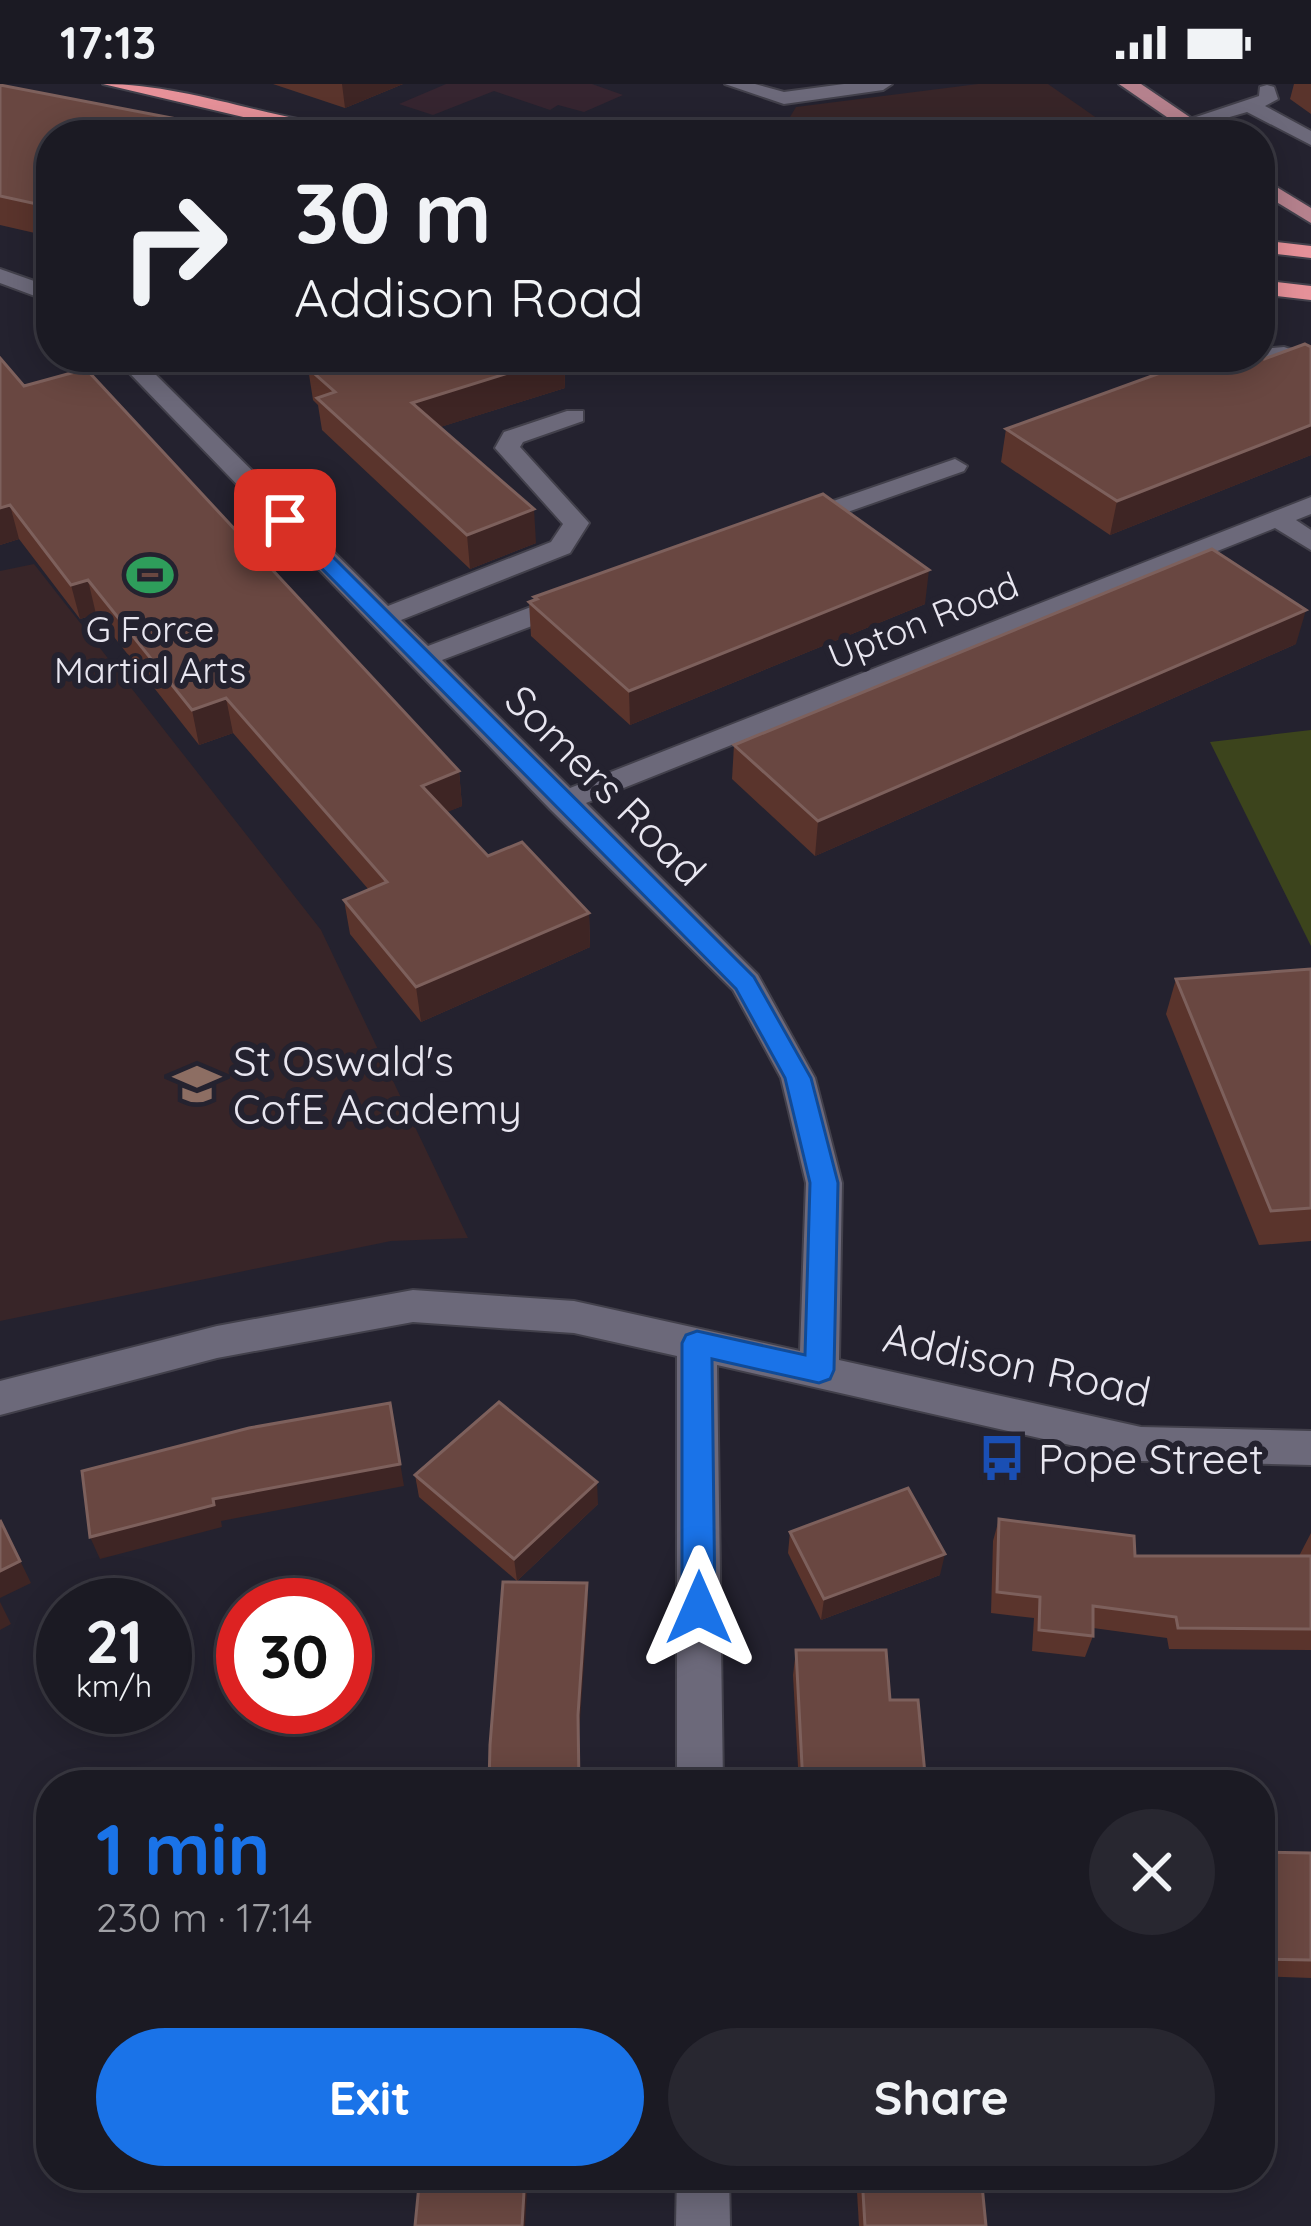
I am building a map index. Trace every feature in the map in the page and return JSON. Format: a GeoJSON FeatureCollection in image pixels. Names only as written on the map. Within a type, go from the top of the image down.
{"type":"FeatureCollection","features":[{"type":"Feature","properties":{"kind":"highway"},"geometry":{"type":"LineString","coordinates":[[112,84],[276,120]]}},
{"type":"Feature","properties":{"kind":"highway"},"geometry":{"type":"LineString","coordinates":[[262,117],[282,120]]}},
{"type":"Feature","properties":{"kind":"highway"},"geometry":{"type":"LineString","coordinates":[[1275,248],[1311,253]]}},
{"type":"Feature","properties":{"kind":"highway"},"geometry":{"type":"LineString","coordinates":[[1275,268],[1311,272]]}},
{"type":"Feature","properties":{"kind":"highway"},"geometry":{"type":"LineString","coordinates":[[1275,289],[1311,293]]}},
{"type":"Feature","properties":{"kind":"main road"},"geometry":{"type":"LineString","coordinates":[[1128,84],[1183,120]]}},
{"type":"Feature","properties":{"kind":"main road"},"geometry":{"type":"LineString","coordinates":[[1275,174],[1311,194]]}},
{"type":"Feature","properties":{"kind":"main road"},"geometry":{"type":"LineString","coordinates":[[1275,192],[1311,217]]}},
{"type":"Feature","properties":{"kind":"street"},"geometry":{"type":"LineString","coordinates":[[734,84],[784,98],[883,84]]}},
{"type":"Feature","properties":{"kind":"street"},"geometry":{"type":"LineString","coordinates":[[1213,120],[1258,94],[1288,89]]}},
{"type":"Feature","properties":{"kind":"street"},"geometry":{"type":"LineString","coordinates":[[1258,94],[1311,139]]}},
{"type":"Feature","properties":{"kind":"street"},"geometry":{"type":"LineString","coordinates":[[0,275],[36,289]]}},
{"type":"Feature","properties":{"kind":"street"},"geometry":{"type":"LineString","coordinates":[[1275,355],[1311,364]]}},
{"type":"Feature","properties":{"kind":"street","name":"Somers Road"},"geometry":{"type":"LineString","coordinates":[[140,372],[561,802],[746,983],[798,1078],[824,1183],[819,1370]]}},
{"type":"Feature","properties":{"kind":"street"},"geometry":{"type":"LineString","coordinates":[[381,618],[561,547],[576,523],[507,448],[513,437],[575,416]]}},
{"type":"Feature","properties":{"kind":"street"},"geometry":{"type":"LineString","coordinates":[[770,532],[955,466]]}},
{"type":"Feature","properties":{"kind":"street","name":"Upton Road"},"geometry":{"type":"LineString","coordinates":[[561,802],[1311,506]]}},
{"type":"Feature","properties":{"kind":"street"},"geometry":{"type":"LineString","coordinates":[[1278,519],[1311,542]]}},
{"type":"Feature","properties":{"kind":"street"},"geometry":{"type":"LineString","coordinates":[[421,658],[612,587]]}},
{"type":"Feature","properties":{"kind":"street","name":"Addison Road"},"geometry":{"type":"LineString","coordinates":[[0,1398],[217,1342],[413,1306],[574,1317],[1141,1444],[1311,1448]]}},
{"type":"Feature","properties":{"kind":"street"},"geometry":{"type":"LineString","coordinates":[[697,1343],[700,1770]]}},
{"type":"Feature","properties":{"kind":"street"},"geometry":{"type":"LineString","coordinates":[[703,2190],[703,2226]]}},
{"type":"Feature","properties":{"kind":"shaded area"},"geometry":{"type":"Polygon","coordinates":[[[446,84],[592,84],[623,95],[584,112],[558,105],[550,110],[494,91],[433,115],[399,104],[446,84]]]}},
{"type":"Feature","properties":{"kind":"shaded area"},"geometry":{"type":"Polygon","coordinates":[[[978,84],[1048,84],[1100,120],[788,120],[796,107],[978,84]]]}},
{"type":"Feature","properties":{"kind":"shaded area","name":"St Oswald's CofE Academy"},"geometry":{"type":"Polygon","coordinates":[[[34,564],[321,930],[468,1238],[391,1241],[0,1321],[0,571],[34,564]]]}},
{"type":"Feature","properties":{"kind":"green space"},"geometry":{"type":"Polygon","coordinates":[[[1311,730],[1311,946],[1210,742],[1311,730]]]}},
{"type":"Feature","properties":{"kind":"building"},"geometry":{"type":"Polygon","coordinates":[[[0,85],[177,119],[36,120],[36,204],[0,196],[0,85]]]}},
{"type":"Feature","properties":{"kind":"building"},"geometry":{"type":"Polygon","coordinates":[[[1305,344],[1311,347],[1311,425],[1117,501],[1006,429],[1163,372],[1275,372],[1275,355],[1305,344]]]}},
{"type":"Feature","properties":{"kind":"building"},"geometry":{"type":"Polygon","coordinates":[[[0,358],[24,386],[89,372],[459,771],[422,786],[488,856],[522,842],[589,913],[416,987],[344,900],[387,882],[226,698],[192,710],[88,580],[71,585],[10,505],[0,508],[0,358]]]}},
{"type":"Feature","properties":{"kind":"building"},"geometry":{"type":"Polygon","coordinates":[[[312,372],[512,372],[412,403],[534,509],[467,535],[317,398],[335,392],[312,372]]]}},
{"type":"Feature","properties":{"kind":"building"},"geometry":{"type":"Polygon","coordinates":[[[823,494],[929,570],[629,691],[529,602],[537,599],[534,597],[823,494]]]}},
{"type":"Feature","properties":{"kind":"building"},"geometry":{"type":"Polygon","coordinates":[[[1212,549],[1306,610],[818,821],[734,745],[1212,549]]]}},
{"type":"Feature","properties":{"kind":"building"},"geometry":{"type":"Polygon","coordinates":[[[1311,969],[1311,1208],[1271,1211],[1176,979],[1311,969]]]}},
{"type":"Feature","properties":{"kind":"building"},"geometry":{"type":"Polygon","coordinates":[[[499,1402],[597,1482],[514,1559],[415,1475],[499,1402]]]}},
{"type":"Feature","properties":{"kind":"building"},"geometry":{"type":"Polygon","coordinates":[[[390,1403],[400,1464],[213,1499],[214,1505],[90,1537],[82,1471],[249,1428],[390,1403]]]}},
{"type":"Feature","properties":{"kind":"building"},"geometry":{"type":"Polygon","coordinates":[[[908,1488],[945,1554],[824,1599],[790,1532],[908,1488]]]}},
{"type":"Feature","properties":{"kind":"building"},"geometry":{"type":"Polygon","coordinates":[[[999,1519],[1134,1536],[1135,1556],[1311,1556],[1311,1629],[1178,1628],[1176,1617],[1093,1606],[1093,1636],[1039,1630],[1040,1597],[997,1592],[999,1519]]]}},
{"type":"Feature","properties":{"kind":"building"},"geometry":{"type":"Polygon","coordinates":[[[0,1520],[20,1561],[0,1571],[0,1520]]]}},
{"type":"Feature","properties":{"kind":"building"},"geometry":{"type":"Polygon","coordinates":[[[503,1582],[587,1583],[579,1770],[489,1770],[503,1582]]]}},
{"type":"Feature","properties":{"kind":"building"},"geometry":{"type":"Polygon","coordinates":[[[796,1650],[886,1650],[890,1700],[918,1700],[925,1770],[802,1770],[796,1650]]]}},
{"type":"Feature","properties":{"kind":"building"},"geometry":{"type":"Polygon","coordinates":[[[1275,1852],[1311,1853],[1311,1960],[1275,1959],[1275,1852]]]}},
{"type":"Feature","properties":{"kind":"building"},"geometry":{"type":"Polygon","coordinates":[[[419,2190],[524,2190],[522,2226],[415,2226],[419,2190]]]}},
{"type":"Feature","properties":{"kind":"building"},"geometry":{"type":"Polygon","coordinates":[[[863,2190],[982,2190],[986,2226],[865,2226],[863,2190]]]}},
{"type":"Feature","properties":{"kind":"place","name":"G Force Martial Arts"},"geometry":{"type":"Point","coordinates":[150,575]}},
{"type":"Feature","properties":{"kind":"place","name":"St Oswald's CofE Academy"},"geometry":{"type":"Point","coordinates":[197,1084]}},
{"type":"Feature","properties":{"kind":"place","name":"Pope Street"},"geometry":{"type":"Point","coordinates":[1002,1458]}},
{"type":"Feature","properties":{"kind":"route"},"geometry":{"type":"LineString","coordinates":[[285,520],[746,983],[798,1078],[824,1183],[819,1370],[697,1343],[699,1608]]}}]}
